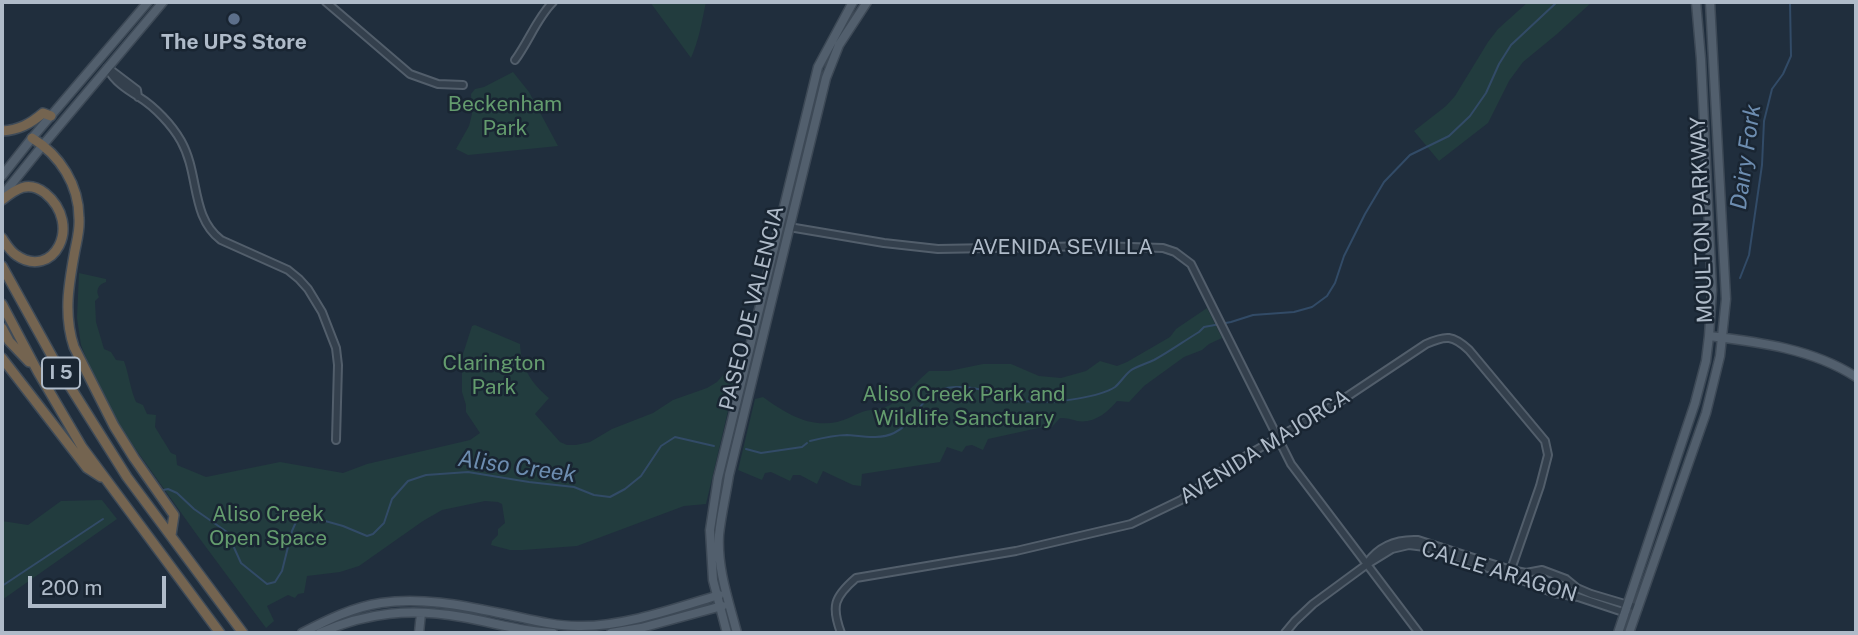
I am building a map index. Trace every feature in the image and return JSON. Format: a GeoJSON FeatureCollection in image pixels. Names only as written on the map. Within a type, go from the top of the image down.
{"type":"FeatureCollection","features":[{"type":"Feature","properties":{"kind":"highway"},"geometry":{"type":"LineString","coordinates":[[2,131],[24,127],[43,114],[51,116]]}},
{"type":"Feature","properties":{"kind":"highway"},"geometry":{"type":"LineString","coordinates":[[32,138],[48,148],[66,171],[79,207],[79,227],[67,307],[69,333],[114,426],[174,515],[171,535]]}},
{"type":"Feature","properties":{"kind":"highway"},"geometry":{"type":"LineString","coordinates":[[2,198],[20,188],[37,188],[59,208],[64,232],[58,247],[51,255],[38,261],[17,256],[2,238]]}},
{"type":"Feature","properties":{"kind":"highway","name":"I 5"},"geometry":{"type":"LineString","coordinates":[[2,266],[83,409],[131,481],[243,633]]}},
{"type":"Feature","properties":{"kind":"highway","name":"I 5"},"geometry":{"type":"LineString","coordinates":[[2,304],[82,447],[220,633]]}},
{"type":"Feature","properties":{"kind":"highway"},"geometry":{"type":"LineString","coordinates":[[2,328],[9,341],[38,372]]}},
{"type":"Feature","properties":{"kind":"highway"},"geometry":{"type":"LineString","coordinates":[[2,358],[88,468],[111,486]]}},
{"type":"Feature","properties":{"kind":"main road"},"geometry":{"type":"LineString","coordinates":[[2,176],[148,2]]}},
{"type":"Feature","properties":{"kind":"main road"},"geometry":{"type":"LineString","coordinates":[[132,38],[156,2]]}},
{"type":"Feature","properties":{"kind":"main road"},"geometry":{"type":"LineString","coordinates":[[2,198],[163,2]]}},
{"type":"Feature","properties":{"kind":"main road","name":"PASEO DE VALENCIA"},"geometry":{"type":"LineString","coordinates":[[721,594],[713,580],[710,530],[718,478],[818,66],[853,2]]}},
{"type":"Feature","properties":{"kind":"main road","name":"PASEO DE VALENCIA"},"geometry":{"type":"LineString","coordinates":[[727,633],[721,594],[719,535],[729,475],[826,78],[839,45],[867,2]]}},
{"type":"Feature","properties":{"kind":"main road","name":"MOULTON PARKWAY"},"geometry":{"type":"LineString","coordinates":[[1618,633],[1693,412],[1702,380],[1709,335],[1711,261],[1696,2]]}},
{"type":"Feature","properties":{"kind":"main road","name":"MOULTON PARKWAY"},"geometry":{"type":"LineString","coordinates":[[1629,633],[1706,413],[1723,337],[1725,271],[1710,2]]}},
{"type":"Feature","properties":{"kind":"main road"},"geometry":{"type":"LineString","coordinates":[[98,60],[107,68]]}},
{"type":"Feature","properties":{"kind":"main road"},"geometry":{"type":"LineString","coordinates":[[1709,335],[1760,342],[1820,359],[1856,377]]}},
{"type":"Feature","properties":{"kind":"main road"},"geometry":{"type":"LineString","coordinates":[[302,633],[331,618],[380,603],[421,601],[578,626],[627,621],[721,594]]}},
{"type":"Feature","properties":{"kind":"main road"},"geometry":{"type":"LineString","coordinates":[[611,633],[641,628],[724,605]]}},
{"type":"Feature","properties":{"kind":"main road","name":"PASEO DE VALENCIA"},"geometry":{"type":"LineString","coordinates":[[724,605],[737,633]]}},
{"type":"Feature","properties":{"kind":"main road"},"geometry":{"type":"LineString","coordinates":[[320,633],[362,617],[421,612],[553,633]]}},
{"type":"Feature","properties":{"kind":"main road"},"geometry":{"type":"LineString","coordinates":[[419,633],[421,612]]}},
{"type":"Feature","properties":{"kind":"street"},"geometry":{"type":"LineString","coordinates":[[326,2],[410,74],[438,84],[463,85]]}},
{"type":"Feature","properties":{"kind":"street"},"geometry":{"type":"LineString","coordinates":[[516,60],[544,11],[553,2]]}},
{"type":"Feature","properties":{"kind":"street"},"geometry":{"type":"LineString","coordinates":[[107,68],[113,78],[160,115],[179,137],[192,165],[200,212],[212,233],[221,240],[288,270],[308,289],[322,312],[336,348],[336,440]]}},
{"type":"Feature","properties":{"kind":"street","name":"AVENIDA SEVILLA"},"geometry":{"type":"LineString","coordinates":[[789,226],[884,243],[938,249],[1097,246],[1163,248],[1180,255],[1191,264],[1300,478],[1419,633]]}},
{"type":"Feature","properties":{"kind":"street","name":"AVENIDA MAJORCA"},"geometry":{"type":"LineString","coordinates":[[841,633],[835,616],[837,601],[856,578],[1016,551],[1132,524],[1181,500],[1232,464],[1336,404],[1426,344],[1441,337],[1457,339],[1469,350],[1545,441],[1548,455],[1510,573]]}},
{"type":"Feature","properties":{"kind":"street","name":"CALLE ARAGON"},"geometry":{"type":"LineString","coordinates":[[1285,633],[1313,604],[1366,565],[1372,556],[1388,545],[1410,540],[1427,542],[1510,573],[1554,593],[1636,612]]}},
{"type":"Feature","properties":{"kind":"street","name":"CALLE ARAGON"},"geometry":{"type":"LineString","coordinates":[[1510,573],[1542,570],[1626,609]]}},
{"type":"Feature","properties":{"kind":"street"},"geometry":{"type":"LineString","coordinates":[[421,601],[421,612]]}},
{"type":"Feature","properties":{"kind":"green space"},"geometry":{"type":"Polygon","coordinates":[[[650,2],[706,2],[691,58],[650,2]]]}},
{"type":"Feature","properties":{"kind":"green space"},"geometry":{"type":"Polygon","coordinates":[[[1528,2],[1592,2],[1523,62],[1509,81],[1488,123],[1439,161],[1414,131],[1455,96],[1498,29],[1528,2]]]}},
{"type":"Feature","properties":{"kind":"green space","name":"Beckenham Park"},"geometry":{"type":"Polygon","coordinates":[[[513,72],[529,92],[558,146],[468,155],[456,149],[469,126],[472,114],[471,94],[475,89],[513,72]]]}},
{"type":"Feature","properties":{"kind":"green space","name":"Aliso Creek Open Space"},"geometry":{"type":"Polygon","coordinates":[[[79,273],[106,279],[98,290],[99,297],[95,301],[96,322],[104,349],[111,352],[116,360],[124,361],[136,402],[143,405],[147,414],[156,415],[155,427],[171,453],[176,455],[177,465],[206,477],[280,462],[343,473],[367,464],[470,440],[480,433],[466,412],[462,392],[462,357],[472,326],[475,325],[520,344],[522,360],[528,374],[549,398],[535,414],[560,442],[567,445],[590,442],[612,429],[653,413],[673,400],[707,388],[724,374],[736,377],[706,504],[684,506],[577,546],[523,550],[491,545],[498,535],[498,529],[505,523],[502,504],[498,502],[485,501],[442,510],[359,566],[340,572],[307,576],[304,593],[295,598],[288,595],[267,606],[274,621],[266,628],[122,430],[81,345],[77,318],[79,273]]]}},
{"type":"Feature","properties":{"kind":"green space","name":"Aliso Creek Park and Wildlife Sanctuary"},"geometry":{"type":"Polygon","coordinates":[[[1207,308],[1222,338],[1184,357],[1144,386],[1129,402],[1117,401],[1095,419],[1077,421],[1060,418],[1052,427],[988,439],[983,450],[972,445],[966,446],[962,452],[947,447],[940,462],[862,474],[861,486],[823,471],[817,484],[800,475],[793,475],[790,481],[771,472],[765,473],[762,480],[738,470],[755,399],[763,397],[807,421],[827,423],[890,405],[929,371],[949,371],[983,364],[1011,364],[1039,376],[1061,378],[1086,371],[1100,361],[1117,366],[1127,362],[1170,337],[1176,329],[1207,308]]]}},
{"type":"Feature","properties":{"kind":"green space"},"geometry":{"type":"Polygon","coordinates":[[[102,500],[117,519],[2,600],[2,521],[28,525],[61,501],[102,500]]]}},
{"type":"Feature","properties":{"kind":"waterway","name":"Aliso Creek"},"geometry":{"type":"LineString","coordinates":[[810,441],[842,435],[889,435],[903,427],[934,393],[955,387],[984,390],[1017,401],[1066,400],[1099,394],[1115,387],[1132,369],[1160,357],[1204,327],[1253,315],[1294,312],[1312,307],[1327,296],[1335,283],[1344,256],[1384,182],[1410,155],[1449,136],[1470,116],[1486,93],[1511,45],[1557,2]]}},
{"type":"Feature","properties":{"kind":"waterway","name":"Dairy Fork"},"geometry":{"type":"LineString","coordinates":[[1740,278],[1749,255],[1762,165],[1764,121],[1772,89],[1791,56],[1790,2]]}},
{"type":"Feature","properties":{"kind":"waterway","name":"Aliso Creek"},"geometry":{"type":"LineString","coordinates":[[159,491],[168,489],[177,493],[194,509],[227,532],[241,563],[267,584],[275,582],[282,571],[292,531],[301,518],[311,517],[367,536],[373,534],[384,523],[392,499],[408,481],[426,475],[468,472],[574,487],[594,495],[610,497],[641,476],[661,446],[675,437],[714,446]]}},
{"type":"Feature","properties":{"kind":"waterway","name":"Aliso Creek"},"geometry":{"type":"LineString","coordinates":[[746,449],[761,453],[802,447],[807,443]]}},
{"type":"Feature","properties":{"kind":"waterway","name":"Aliso Creek"},"geometry":{"type":"LineString","coordinates":[[2,586],[103,519]]}},
{"type":"Feature","properties":{"kind":"place","name":"The UPS Store"},"geometry":{"type":"Point","coordinates":[234,19]}},
{"type":"Feature","properties":{"kind":"park label","name":"Clarington Park"},"geometry":{"type":"Point","coordinates":[494,376]}}]}
